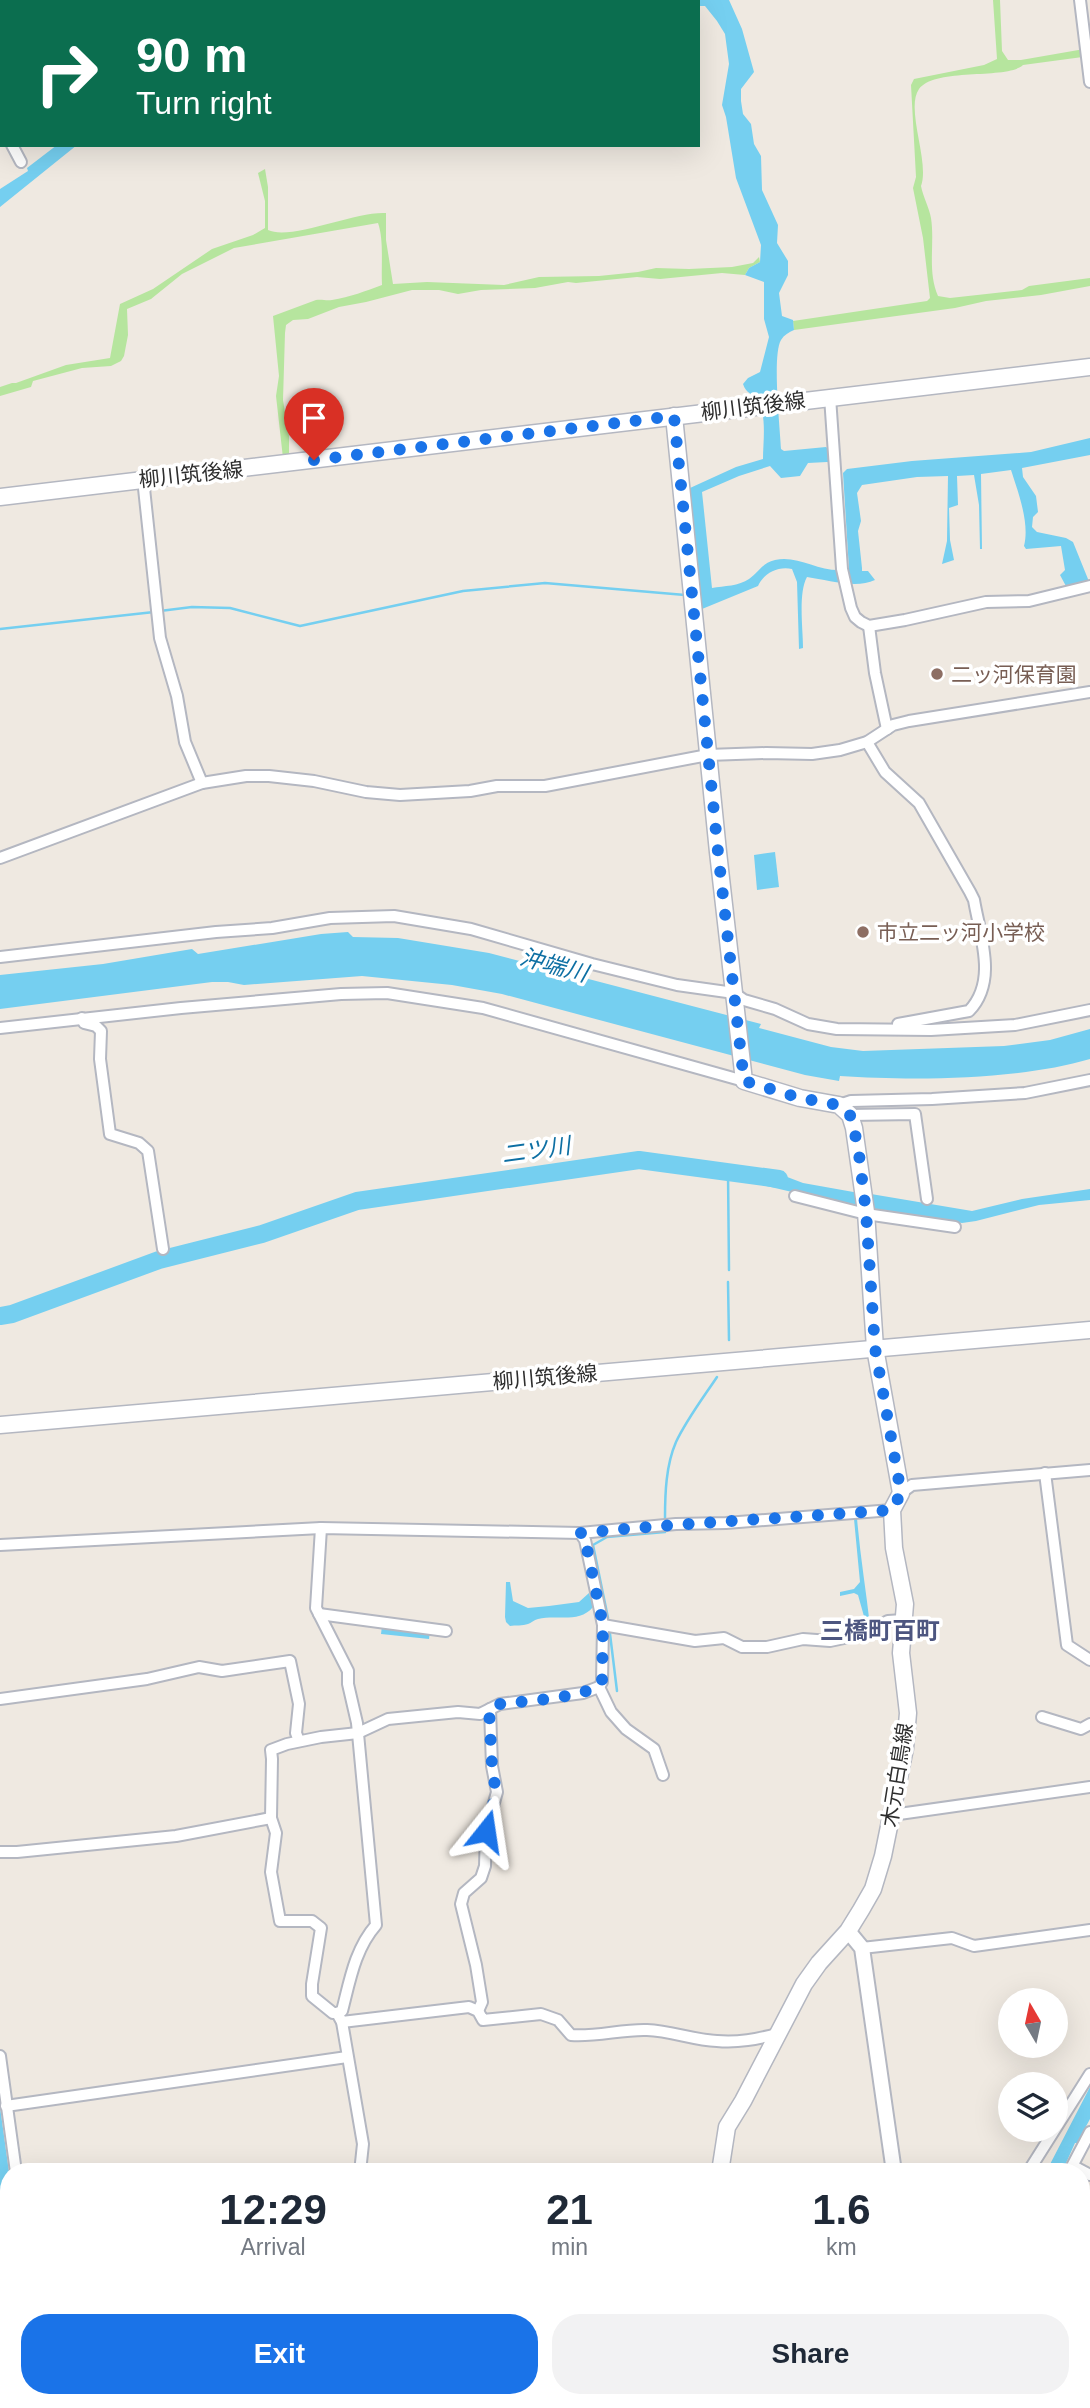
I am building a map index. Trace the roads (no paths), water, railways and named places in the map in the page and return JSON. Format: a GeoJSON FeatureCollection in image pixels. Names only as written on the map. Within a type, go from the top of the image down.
{"type":"FeatureCollection","features":[{"type":"Feature","properties":{"kind":"main road","name":"柳川筑後線"},"geometry":{"type":"LineString","coordinates":[[0,497],[1090,367]]}},
{"type":"Feature","properties":{"kind":"main road"},"geometry":{"type":"LineString","coordinates":[[674,416],[744,1077],[800,1098],[844,1110],[858,1146],[866,1213],[875,1348],[901,1493],[892,1510]]}},
{"type":"Feature","properties":{"kind":"main road","name":"柳川筑後線"},"geometry":{"type":"LineString","coordinates":[[0,1425],[1090,1331]]}},
{"type":"Feature","properties":{"kind":"main road","name":"木元白鳥線"},"geometry":{"type":"LineString","coordinates":[[721,2163],[727,2127],[804,1984],[848,1931],[873,1889],[883,1856],[907,1729],[907,1696],[901,1653],[905,1604],[894,1548],[892,1510]]}},
{"type":"Feature","properties":{"kind":"street"},"geometry":{"type":"LineString","coordinates":[[1080,0],[1090,82]]}},
{"type":"Feature","properties":{"kind":"street"},"geometry":{"type":"LineString","coordinates":[[13,147],[21,162]]}},
{"type":"Feature","properties":{"kind":"street"},"geometry":{"type":"LineString","coordinates":[[830,397],[842,569],[855,617],[869,626],[986,602],[1029,601],[1090,586]]}},
{"type":"Feature","properties":{"kind":"street"},"geometry":{"type":"LineString","coordinates":[[143,480],[162,648],[177,696],[186,742],[202,783]]}},
{"type":"Feature","properties":{"kind":"street"},"geometry":{"type":"LineString","coordinates":[[869,626],[884,732]]}},
{"type":"Feature","properties":{"kind":"street"},"geometry":{"type":"LineString","coordinates":[[0,858],[202,783],[246,776],[314,781],[366,792],[424,795],[498,786],[545,786],[708,755],[812,754],[840,750],[868,741],[893,725],[909,721],[1090,692]]}},
{"type":"Feature","properties":{"kind":"street"},"geometry":{"type":"LineString","coordinates":[[868,741],[885,772],[919,803],[970,892],[974,900],[987,974],[974,1006],[969,1011],[872,1029]]}},
{"type":"Feature","properties":{"kind":"street"},"geometry":{"type":"LineString","coordinates":[[0,957],[272,928],[330,918],[394,916],[471,929],[644,977],[744,1000],[775,1009],[808,1024],[836,1029],[931,1030],[1015,1025],[1090,1010]]}},
{"type":"Feature","properties":{"kind":"street"},"geometry":{"type":"LineString","coordinates":[[0,1028],[341,993],[387,993],[483,1008],[744,1077]]}},
{"type":"Feature","properties":{"kind":"street"},"geometry":{"type":"LineString","coordinates":[[82,1018],[84,1023],[96,1026],[101,1031],[100,1059],[110,1133],[139,1143],[148,1151],[163,1249]]}},
{"type":"Feature","properties":{"kind":"street"},"geometry":{"type":"LineString","coordinates":[[844,1110],[862,1100],[1025,1093],[1090,1080]]}},
{"type":"Feature","properties":{"kind":"street"},"geometry":{"type":"LineString","coordinates":[[844,1110],[915,1114],[927,1199]]}},
{"type":"Feature","properties":{"kind":"street"},"geometry":{"type":"LineString","coordinates":[[795,1196],[866,1213],[955,1227]]}},
{"type":"Feature","properties":{"kind":"street"},"geometry":{"type":"LineString","coordinates":[[901,1493],[912,1485],[1090,1470]]}},
{"type":"Feature","properties":{"kind":"street"},"geometry":{"type":"LineString","coordinates":[[1045,1474],[1067,1645],[1090,1660]]}},
{"type":"Feature","properties":{"kind":"street"},"geometry":{"type":"LineString","coordinates":[[0,1545],[321,1528],[580,1533],[892,1510]]}},
{"type":"Feature","properties":{"kind":"street"},"geometry":{"type":"LineString","coordinates":[[321,1528],[316,1608],[348,1671],[358,1733],[376,1925],[366,1936],[352,1968],[339,2018],[363,2144],[361,2163]]}},
{"type":"Feature","properties":{"kind":"street"},"geometry":{"type":"LineString","coordinates":[[580,1533],[585,1539],[603,1625],[602,1682],[598,1687],[583,1693],[500,1704],[481,1713],[458,1712],[388,1719],[358,1733],[299,1741],[271,1751],[271,1818],[276,1833],[271,1872],[280,1921],[312,1921],[321,1928],[312,1996],[339,2018],[468,2007],[478,2011],[483,2020],[541,2014],[558,2020],[571,2035],[586,2036],[629,2029],[667,2030],[690,2037],[742,2042],[777,2034]]}},
{"type":"Feature","properties":{"kind":"street"},"geometry":{"type":"LineString","coordinates":[[319,1614],[446,1630]]}},
{"type":"Feature","properties":{"kind":"street"},"geometry":{"type":"LineString","coordinates":[[603,1625],[695,1641],[724,1638],[742,1647],[767,1647],[803,1639],[830,1641],[863,1634],[888,1621],[903,1620]]}},
{"type":"Feature","properties":{"kind":"street"},"geometry":{"type":"LineString","coordinates":[[0,1699],[147,1679],[199,1667],[222,1671],[290,1661],[299,1704],[296,1734],[299,1741]]}},
{"type":"Feature","properties":{"kind":"street"},"geometry":{"type":"LineString","coordinates":[[598,1687],[611,1712],[626,1729],[654,1749],[663,1775]]}},
{"type":"Feature","properties":{"kind":"street"},"geometry":{"type":"LineString","coordinates":[[478,2011],[482,2002],[461,1904],[464,1893],[481,1878],[485,1866],[486,1831],[496,1793],[489,1709]]}},
{"type":"Feature","properties":{"kind":"street"},"geometry":{"type":"LineString","coordinates":[[1042,1717],[1081,1729],[1090,1724]]}},
{"type":"Feature","properties":{"kind":"street"},"geometry":{"type":"LineString","coordinates":[[892,1815],[1090,1787]]}},
{"type":"Feature","properties":{"kind":"street"},"geometry":{"type":"LineString","coordinates":[[0,1852],[176,1836],[271,1818]]}},
{"type":"Feature","properties":{"kind":"street"},"geometry":{"type":"LineString","coordinates":[[862,1948],[952,1938],[974,1946],[1090,1930]]}},
{"type":"Feature","properties":{"kind":"street"},"geometry":{"type":"LineString","coordinates":[[848,1931],[862,1948],[893,2163]]}},
{"type":"Feature","properties":{"kind":"street"},"geometry":{"type":"LineString","coordinates":[[0,2056],[15,2163]]}},
{"type":"Feature","properties":{"kind":"street"},"geometry":{"type":"LineString","coordinates":[[6,2106],[346,2057]]}},
{"type":"Feature","properties":{"kind":"street"},"geometry":{"type":"LineString","coordinates":[[1034,2163],[1090,2074]]}},
{"type":"Feature","properties":{"kind":"street"},"geometry":{"type":"LineString","coordinates":[[1074,2163],[1090,2132]]}},
{"type":"Feature","properties":{"kind":"water"},"geometry":{"type":"Polygon","coordinates":[[[700,0],[729,0],[742,29],[754,72],[741,89],[743,114],[751,124],[754,144],[761,156],[762,190],[778,225],[777,243],[788,261],[788,275],[779,293],[782,316],[793,320],[794,330],[781,340],[778,348],[781,449],[784,451],[826,447],[832,452],[831,463],[808,463],[800,476],[781,478],[770,466],[702,492],[712,588],[745,581],[764,565],[775,560],[793,560],[829,569],[849,569],[843,473],[847,469],[1031,452],[1090,438],[1090,455],[1022,468],[1023,477],[1036,496],[1038,512],[1033,517],[1032,527],[1037,532],[1073,542],[1090,584],[1067,588],[1060,575],[1065,570],[1061,546],[1026,549],[1024,518],[1011,470],[981,474],[982,549],[974,475],[957,476],[958,505],[949,508],[954,560],[942,564],[947,541],[948,476],[917,477],[862,485],[857,493],[861,521],[858,531],[862,571],[868,571],[875,580],[851,584],[807,577],[802,601],[803,648],[799,649],[797,582],[792,569],[772,572],[764,577],[758,586],[702,609],[690,488],[736,467],[763,459],[763,414],[756,398],[743,384],[760,372],[769,337],[764,319],[764,282],[745,275],[749,268],[760,262],[761,245],[736,178],[722,105],[729,64],[725,34],[705,6],[700,6],[700,0]]]}},
{"type":"Feature","properties":{"kind":"water"},"geometry":{"type":"Polygon","coordinates":[[[54,147],[75,147],[0,207],[0,189],[28,171],[27,168],[54,147]]]}},
{"type":"Feature","properties":{"kind":"water"},"geometry":{"type":"Polygon","coordinates":[[[775,852],[779,887],[757,890],[754,855],[775,852]]]}},
{"type":"Feature","properties":{"kind":"water","name":"沖端川"},"geometry":{"type":"Polygon","coordinates":[[[348,932],[353,937],[398,938],[489,953],[761,1024],[759,1028],[831,1047],[863,1051],[1004,1046],[1050,1040],[1090,1029],[1090,1059],[999,1075],[933,1078],[840,1076],[839,1081],[805,1075],[502,994],[452,985],[362,976],[244,985],[212,982],[0,1009],[0,975],[103,964],[192,949],[198,954],[348,932]]]}},
{"type":"Feature","properties":{"kind":"water"},"geometry":{"type":"Polygon","coordinates":[[[755,1170],[782,1175],[803,1183],[859,1193],[861,1208],[753,1183],[755,1170]]]}},
{"type":"Feature","properties":{"kind":"water"},"geometry":{"type":"Polygon","coordinates":[[[1090,1189],[1090,1200],[1039,1205],[962,1223],[873,1209],[871,1194],[972,1211],[1022,1199],[1090,1189]]]}},
{"type":"Feature","properties":{"kind":"water"},"geometry":{"type":"Polygon","coordinates":[[[857,1518],[870,1626],[867,1627],[858,1595],[854,1593],[840,1596],[840,1592],[854,1589],[860,1582],[854,1519],[857,1518]]]}},
{"type":"Feature","properties":{"kind":"water"},"geometry":{"type":"Polygon","coordinates":[[[506,1582],[510,1582],[513,1601],[528,1608],[579,1602],[589,1593],[593,1607],[574,1617],[537,1619],[526,1625],[510,1626],[505,1617],[506,1582]]]}},
{"type":"Feature","properties":{"kind":"water"},"geometry":{"type":"Polygon","coordinates":[[[382,1626],[430,1631],[429,1639],[381,1634],[382,1626]]]}},
{"type":"Feature","properties":{"kind":"water"},"geometry":{"type":"Polygon","coordinates":[[[1090,2087],[1090,2119],[1066,2163],[1051,2163],[1062,2142],[1068,2142],[1068,2130],[1090,2087]]]}},
{"type":"Feature","properties":{"kind":"water"},"geometry":{"type":"Polygon","coordinates":[[[0,2107],[8,2163],[0,2163],[0,2107]]]}},
{"type":"Feature","properties":{"kind":"waterway"},"geometry":{"type":"LineString","coordinates":[[160,611],[192,607],[230,608],[300,626],[463,591],[545,583],[685,595]]}},
{"type":"Feature","properties":{"kind":"waterway"},"geometry":{"type":"LineString","coordinates":[[0,629],[154,612]]}},
{"type":"Feature","properties":{"kind":"waterway","name":"二ツ川"},"geometry":{"type":"LineString","coordinates":[[0,1316],[159,1260],[262,1234],[357,1201],[639,1160],[779,1179]]}},
{"type":"Feature","properties":{"kind":"waterway"},"geometry":{"type":"LineString","coordinates":[[728,1172],[729,1270]]}},
{"type":"Feature","properties":{"kind":"waterway"},"geometry":{"type":"LineString","coordinates":[[728,1282],[729,1340]]}},
{"type":"Feature","properties":{"kind":"waterway"},"geometry":{"type":"LineString","coordinates":[[665,1518],[667,1479],[676,1442],[717,1377]]}},
{"type":"Feature","properties":{"kind":"waterway"},"geometry":{"type":"LineString","coordinates":[[608,1618],[593,1545],[607,1537],[665,1532]]}},
{"type":"Feature","properties":{"kind":"waterway"},"geometry":{"type":"LineString","coordinates":[[610,1634],[617,1691]]}},
{"type":"Feature","properties":{"kind":"place","name":"二ッ河保育園"},"geometry":{"type":"Point","coordinates":[937,674]}},
{"type":"Feature","properties":{"kind":"place","name":"市立二ッ河小学校"},"geometry":{"type":"Point","coordinates":[863,932]}},
{"type":"Feature","properties":{"kind":"district","name":"三橋町百町"},"geometry":{"type":"Point","coordinates":[880,1630]}}]}
